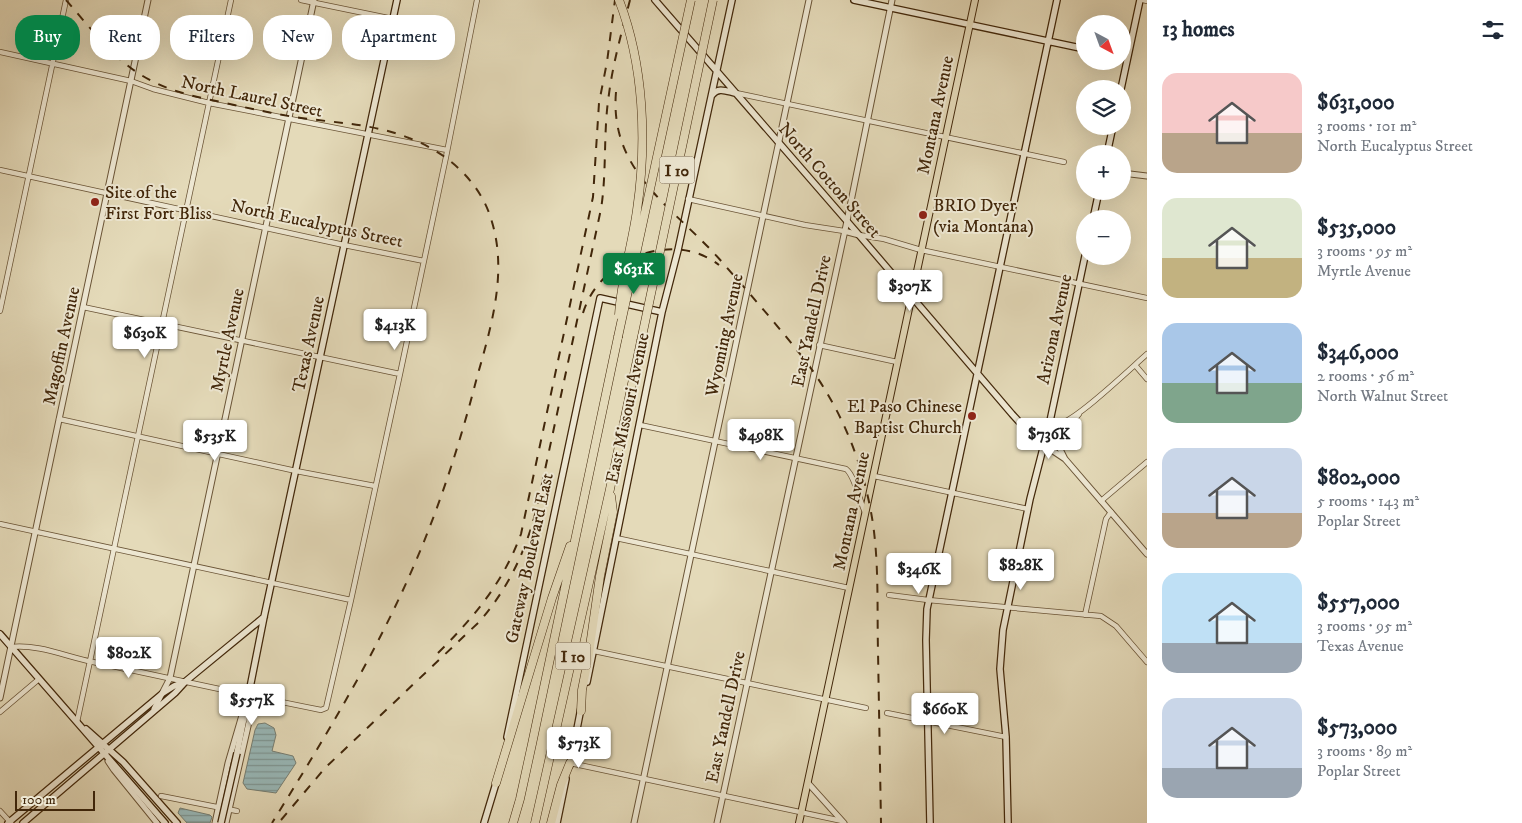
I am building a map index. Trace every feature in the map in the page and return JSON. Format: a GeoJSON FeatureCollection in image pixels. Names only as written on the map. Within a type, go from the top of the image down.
{"type":"FeatureCollection","features":[{"type":"Feature","properties":{"kind":"highway"},"geometry":{"type":"LineString","coordinates":[[618,337],[620,296],[637,211],[642,142],[638,82],[633,49],[619,0]]}},
{"type":"Feature","properties":{"kind":"highway","name":"I 10"},"geometry":{"type":"LineString","coordinates":[[513,823],[520,799],[691,0]]}},
{"type":"Feature","properties":{"kind":"highway","name":"I 10"},"geometry":{"type":"LineString","coordinates":[[535,823],[610,489],[713,0]]}},
{"type":"Feature","properties":{"kind":"highway"},"geometry":{"type":"LineString","coordinates":[[581,711],[582,690],[600,576],[613,512],[610,489]]}},
{"type":"Feature","properties":{"kind":"highway"},"geometry":{"type":"LineString","coordinates":[[496,783],[552,598],[580,518]]}},
{"type":"Feature","properties":{"kind":"highway"},"geometry":{"type":"LineString","coordinates":[[551,823],[561,785],[570,763]]}},
{"type":"Feature","properties":{"kind":"main road","name":"Texas Avenue"},"geometry":{"type":"LineString","coordinates":[[394,15],[396,0]]}},
{"type":"Feature","properties":{"kind":"main road","name":"North Cotton Street"},"geometry":{"type":"LineString","coordinates":[[655,0],[1025,429],[1044,445]]}},
{"type":"Feature","properties":{"kind":"main road","name":"East Missouri Avenue"},"geometry":{"type":"LineString","coordinates":[[557,823],[594,651],[662,312],[732,0]]}},
{"type":"Feature","properties":{"kind":"main road"},"geometry":{"type":"LineString","coordinates":[[854,0],[1076,47]]}},
{"type":"Feature","properties":{"kind":"main road","name":"Montana Avenue"},"geometry":{"type":"LineString","coordinates":[[799,823],[975,0]]}},
{"type":"Feature","properties":{"kind":"main road"},"geometry":{"type":"LineString","coordinates":[[930,823],[926,625],[928,600],[1057,0]]}},
{"type":"Feature","properties":{"kind":"main road"},"geometry":{"type":"LineString","coordinates":[[1131,39],[1143,0]]}},
{"type":"Feature","properties":{"kind":"main road","name":"Texas Avenue"},"geometry":{"type":"LineString","coordinates":[[248,695],[384,60]]}},
{"type":"Feature","properties":{"kind":"main road"},"geometry":{"type":"LineString","coordinates":[[711,97],[718,90],[735,93]]}},
{"type":"Feature","properties":{"kind":"main road","name":"Arizona Avenue"},"geometry":{"type":"LineString","coordinates":[[1008,823],[1006,737],[1000,669],[1007,608],[1083,265]]}},
{"type":"Feature","properties":{"kind":"main road","name":"Gateway Boulevard East"},"geometry":{"type":"LineString","coordinates":[[484,823],[496,783],[600,298],[662,312]]}},
{"type":"Feature","properties":{"kind":"main road"},"geometry":{"type":"LineString","coordinates":[[23,823],[153,712],[186,681],[264,617]]}},
{"type":"Feature","properties":{"kind":"main road"},"geometry":{"type":"LineString","coordinates":[[0,634],[77,722],[100,745],[104,754],[165,823]]}},
{"type":"Feature","properties":{"kind":"main road"},"geometry":{"type":"LineString","coordinates":[[9,823],[163,693],[186,681]]}},
{"type":"Feature","properties":{"kind":"main road"},"geometry":{"type":"LineString","coordinates":[[221,823],[248,695]]}},
{"type":"Feature","properties":{"kind":"main road"},"geometry":{"type":"LineString","coordinates":[[100,745],[110,749],[177,823]]}},
{"type":"Feature","properties":{"kind":"street"},"geometry":{"type":"LineString","coordinates":[[0,311],[66,0]]}},
{"type":"Feature","properties":{"kind":"street","name":"Magoffin Avenue"},"geometry":{"type":"LineString","coordinates":[[0,698],[148,0]]}},
{"type":"Feature","properties":{"kind":"street"},"geometry":{"type":"LineString","coordinates":[[77,722],[231,0]]}},
{"type":"Feature","properties":{"kind":"street"},"geometry":{"type":"LineString","coordinates":[[301,0],[314,1],[375,15]]}},
{"type":"Feature","properties":{"kind":"street"},"geometry":{"type":"LineString","coordinates":[[11,647],[25,646],[90,662],[248,695],[322,710],[326,708],[400,374],[477,0]]}},
{"type":"Feature","properties":{"kind":"street","name":"Wyoming Avenue"},"geometry":{"type":"LineString","coordinates":[[634,823],[809,0]]}},
{"type":"Feature","properties":{"kind":"street","name":"East Yandell Drive"},"geometry":{"type":"LineString","coordinates":[[717,823],[892,0]]}},
{"type":"Feature","properties":{"kind":"street","name":"Myrtle Avenue"},"geometry":{"type":"LineString","coordinates":[[153,712],[170,678],[314,1]]}},
{"type":"Feature","properties":{"kind":"street","name":"North Laurel Street"},"geometry":{"type":"LineString","coordinates":[[0,52],[131,81],[153,89],[209,103],[447,150]]}},
{"type":"Feature","properties":{"kind":"street"},"geometry":{"type":"LineString","coordinates":[[735,93],[1064,162]]}},
{"type":"Feature","properties":{"kind":"street","name":"North Eucalyptus Street"},"geometry":{"type":"LineString","coordinates":[[0,170],[424,261]]}},
{"type":"Feature","properties":{"kind":"street"},"geometry":{"type":"LineString","coordinates":[[1131,174],[1147,176]]}},
{"type":"Feature","properties":{"kind":"street"},"geometry":{"type":"LineString","coordinates":[[688,200],[805,225],[884,239],[921,250],[1147,298]]}},
{"type":"Feature","properties":{"kind":"street"},"geometry":{"type":"LineString","coordinates":[[83,307],[400,374]]}},
{"type":"Feature","properties":{"kind":"street"},"geometry":{"type":"LineString","coordinates":[[819,345],[897,362]]}},
{"type":"Feature","properties":{"kind":"street"},"geometry":{"type":"LineString","coordinates":[[1050,421],[1056,423],[1064,422],[1081,411],[1147,354]]}},
{"type":"Feature","properties":{"kind":"street"},"geometry":{"type":"LineString","coordinates":[[1135,365],[1147,379]]}},
{"type":"Feature","properties":{"kind":"street"},"geometry":{"type":"LineString","coordinates":[[1044,445],[1073,421],[1081,411]]}},
{"type":"Feature","properties":{"kind":"street"},"geometry":{"type":"LineString","coordinates":[[59,419],[296,471],[376,486]]}},
{"type":"Feature","properties":{"kind":"street"},"geometry":{"type":"LineString","coordinates":[[640,425],[846,469],[849,471],[866,513]]}},
{"type":"Feature","properties":{"kind":"street"},"geometry":{"type":"LineString","coordinates":[[1047,432],[1059,446],[1065,459]]}},
{"type":"Feature","properties":{"kind":"street","name":"North Cotton Street"},"geometry":{"type":"LineString","coordinates":[[1044,445],[1065,459],[1147,554]]}},
{"type":"Feature","properties":{"kind":"street"},"geometry":{"type":"LineString","coordinates":[[1101,501],[1147,462]]}},
{"type":"Feature","properties":{"kind":"street"},"geometry":{"type":"LineString","coordinates":[[874,476],[1028,510]]}},
{"type":"Feature","properties":{"kind":"street"},"geometry":{"type":"LineString","coordinates":[[1085,615],[1106,519],[1111,512]]}},
{"type":"Feature","properties":{"kind":"street"},"geometry":{"type":"LineString","coordinates":[[0,524],[351,600]]}},
{"type":"Feature","properties":{"kind":"street"},"geometry":{"type":"LineString","coordinates":[[616,538],[849,588]]}},
{"type":"Feature","properties":{"kind":"street"},"geometry":{"type":"LineString","coordinates":[[889,595],[1101,616],[1111,621],[1147,662]]}},
{"type":"Feature","properties":{"kind":"street"},"geometry":{"type":"LineString","coordinates":[[594,651],[866,708]]}},
{"type":"Feature","properties":{"kind":"street"},"geometry":{"type":"LineString","coordinates":[[0,712],[39,678]]}},
{"type":"Feature","properties":{"kind":"street","name":"Texas Avenue"},"geometry":{"type":"LineString","coordinates":[[216,823],[235,737],[248,695]]}},
{"type":"Feature","properties":{"kind":"street","name":"Texas Avenue"},"geometry":{"type":"LineString","coordinates":[[226,823],[249,722],[248,695]]}},
{"type":"Feature","properties":{"kind":"street"},"geometry":{"type":"LineString","coordinates":[[887,713],[1006,737]]}},
{"type":"Feature","properties":{"kind":"street"},"geometry":{"type":"LineString","coordinates":[[104,754],[114,770],[157,823]]}},
{"type":"Feature","properties":{"kind":"street"},"geometry":{"type":"LineString","coordinates":[[570,763],[843,822]]}},
{"type":"Feature","properties":{"kind":"street"},"geometry":{"type":"LineString","coordinates":[[808,783],[843,822]]}},
{"type":"Feature","properties":{"kind":"street"},"geometry":{"type":"LineString","coordinates":[[161,796],[237,811]]}},
{"type":"Feature","properties":{"kind":"street"},"geometry":{"type":"LineString","coordinates":[[0,811],[9,823]]}},
{"type":"Feature","properties":{"kind":"water"},"geometry":{"type":"Polygon","coordinates":[[[265,723],[274,728],[276,735],[272,751],[293,756],[296,763],[276,793],[247,789],[243,783],[255,730],[258,724],[265,723]]]}},
{"type":"Feature","properties":{"kind":"water"},"geometry":{"type":"Polygon","coordinates":[[[180,808],[210,815],[212,817],[210,823],[187,823],[178,813],[180,808]]]}},
{"type":"Feature","properties":{"kind":"railway"},"geometry":{"type":"LineString","coordinates":[[66,0],[116,55],[135,71],[155,83],[198,97],[271,113],[383,130],[423,144],[436,151],[461,170],[480,194],[492,222],[498,262],[495,302],[487,342],[463,427],[433,519],[384,630],[330,728],[272,823]]}},
{"type":"Feature","properties":{"kind":"railway"},"geometry":{"type":"LineString","coordinates":[[438,653],[464,626],[496,584],[506,568],[521,534],[593,197],[599,103],[607,62],[615,0]]}},
{"type":"Feature","properties":{"kind":"railway"},"geometry":{"type":"LineString","coordinates":[[281,820],[325,768],[479,622],[499,596],[515,569],[533,523],[537,507],[601,209],[609,94],[615,59],[630,0]]}},
{"type":"Feature","properties":{"kind":"railway"},"geometry":{"type":"LineString","coordinates":[[616,92],[617,120],[623,145],[634,167],[666,206],[722,262],[804,359],[840,416],[857,458],[869,502],[876,556],[881,823]]}},
{"type":"Feature","properties":{"kind":"railway"},"geometry":{"type":"LineString","coordinates":[[583,313],[592,294],[605,278],[621,265],[640,255],[660,250],[681,250],[701,255],[719,265]]}},
{"type":"Feature","properties":{"kind":"place","name":"Site of the First Fort Bliss"},"geometry":{"type":"Point","coordinates":[95,202]}},
{"type":"Feature","properties":{"kind":"place","name":"BRIO Dyer (via Montana)"},"geometry":{"type":"Point","coordinates":[923,215]}},
{"type":"Feature","properties":{"kind":"place","name":"El Paso Chinese Baptist Church"},"geometry":{"type":"Point","coordinates":[972,416]}}]}
